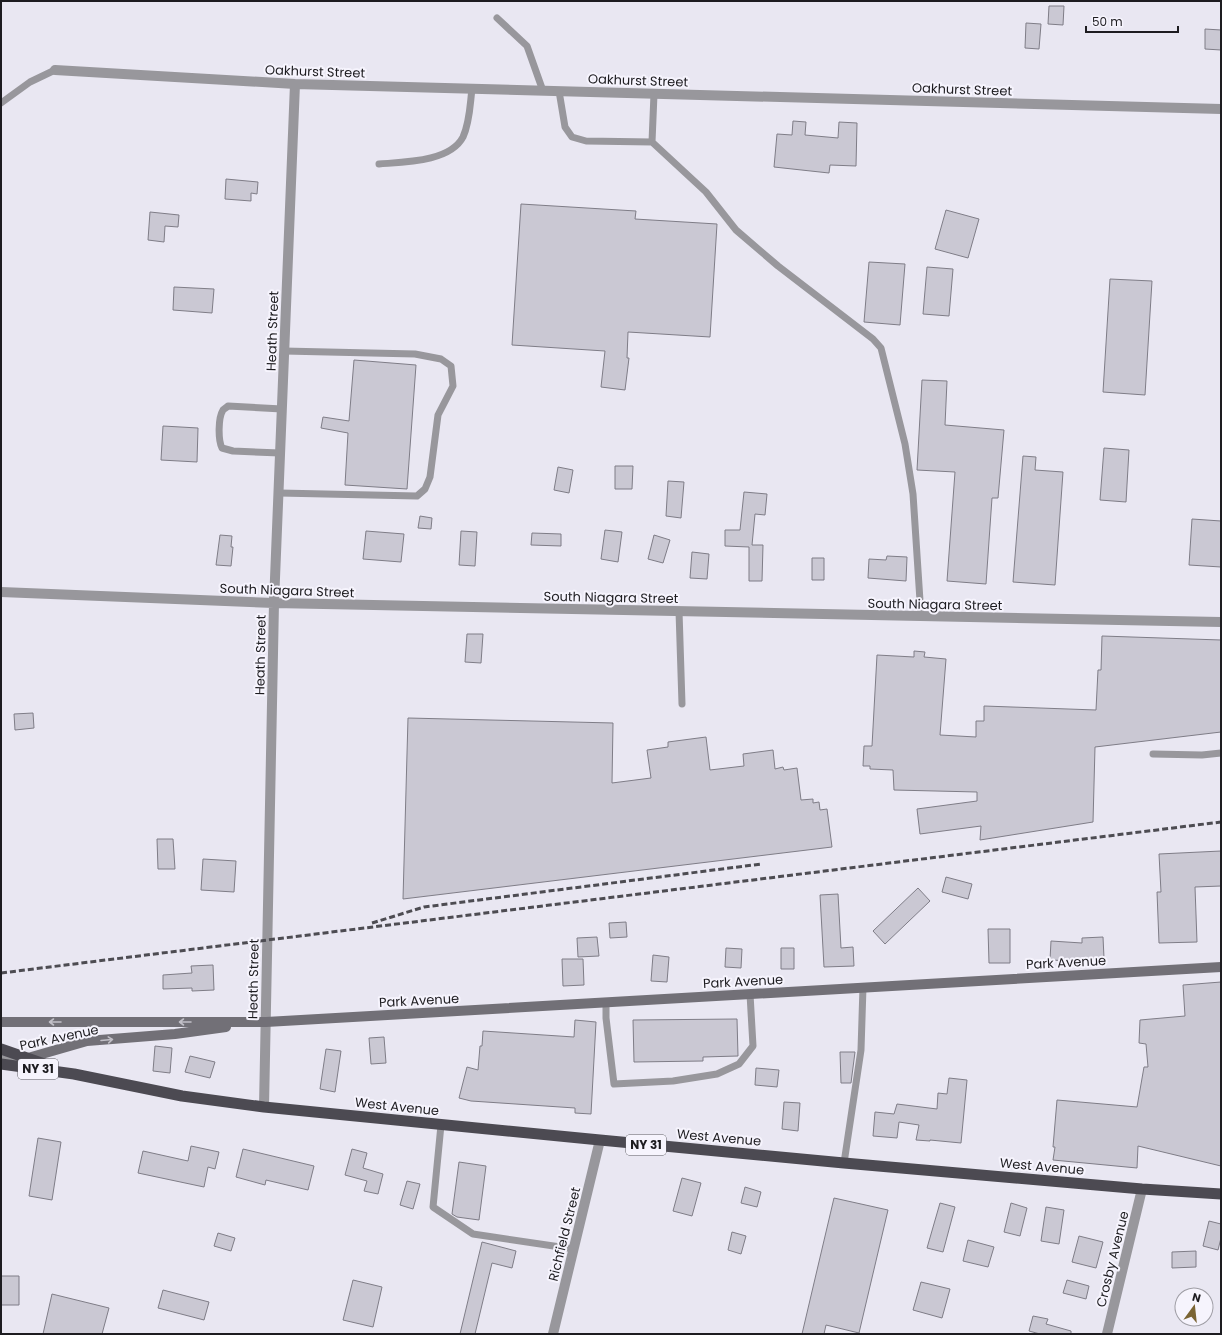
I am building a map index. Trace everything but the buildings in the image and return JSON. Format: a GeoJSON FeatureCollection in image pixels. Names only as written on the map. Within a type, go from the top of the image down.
{"type":"FeatureCollection","features":[{"type":"Feature","properties":{"kind":"highway","name":"NY 31"},"geometry":{"type":"LineString","coordinates":[[1,1049],[74,1074]]}},
{"type":"Feature","properties":{"kind":"highway","name":"NY 31"},"geometry":{"type":"LineString","coordinates":[[1,1064],[74,1074]]}},
{"type":"Feature","properties":{"kind":"highway","name":"West Avenue"},"geometry":{"type":"LineString","coordinates":[[74,1074],[182,1096],[264,1107],[600,1140],[1142,1189],[1221,1194]]}},
{"type":"Feature","properties":{"kind":"main road","name":"Park Avenue"},"geometry":{"type":"LineString","coordinates":[[1,1022],[266,1022],[1221,967]]}},
{"type":"Feature","properties":{"kind":"main road","name":"Park Avenue"},"geometry":{"type":"LineString","coordinates":[[28,1058],[87,1041],[175,1034],[266,1022]]}},
{"type":"Feature","properties":{"kind":"street","name":"Oakhurst Street"},"geometry":{"type":"LineString","coordinates":[[55,70],[295,84],[1221,109]]}},
{"type":"Feature","properties":{"kind":"street","name":"Heath Street"},"geometry":{"type":"LineString","coordinates":[[264,1107],[274,603],[295,84]]}},
{"type":"Feature","properties":{"kind":"street","name":"South Niagara Street"},"geometry":{"type":"LineString","coordinates":[[1,592],[274,603],[1221,622]]}},
{"type":"Feature","properties":{"kind":"street","name":"Park Avenue"},"geometry":{"type":"LineString","coordinates":[[1,1060],[28,1058]]}},
{"type":"Feature","properties":{"kind":"street","name":"Richfield Street"},"geometry":{"type":"LineString","coordinates":[[553,1334],[600,1140]]}},
{"type":"Feature","properties":{"kind":"street","name":"Crosby Avenue"},"geometry":{"type":"LineString","coordinates":[[1107,1334],[1142,1189]]}},
{"type":"Feature","properties":{"kind":"lane"},"geometry":{"type":"LineString","coordinates":[[497,18],[527,46],[543,90]]}},
{"type":"Feature","properties":{"kind":"lane"},"geometry":{"type":"LineString","coordinates":[[1,103],[30,82],[55,70]]}},
{"type":"Feature","properties":{"kind":"lane"},"geometry":{"type":"LineString","coordinates":[[379,164],[424,160],[449,152],[463,138],[468,120],[472,89]]}},
{"type":"Feature","properties":{"kind":"lane"},"geometry":{"type":"LineString","coordinates":[[559,91],[565,127],[572,137],[586,141],[652,142],[706,192],[736,230],[778,266],[873,339],[881,348],[905,444],[914,494],[921,616]]}},
{"type":"Feature","properties":{"kind":"lane"},"geometry":{"type":"LineString","coordinates":[[652,142],[654,94]]}},
{"type":"Feature","properties":{"kind":"lane"},"geometry":{"type":"LineString","coordinates":[[279,493],[417,496],[425,488],[430,476],[438,415],[453,386],[451,366],[441,359],[415,354],[284,351]]}},
{"type":"Feature","properties":{"kind":"lane"},"geometry":{"type":"LineString","coordinates":[[280,454],[233,451],[222,448],[220,442],[220,419],[223,410],[228,406],[282,409]]}},
{"type":"Feature","properties":{"kind":"lane"},"geometry":{"type":"LineString","coordinates":[[679,612],[682,704]]}},
{"type":"Feature","properties":{"kind":"lane"},"geometry":{"type":"LineString","coordinates":[[1153,754],[1202,755],[1221,753]]}},
{"type":"Feature","properties":{"kind":"lane"},"geometry":{"type":"LineString","coordinates":[[844,1162],[861,1050],[863,987]]}},
{"type":"Feature","properties":{"kind":"lane"},"geometry":{"type":"LineString","coordinates":[[606,1002],[606,1018],[614,1084],[622,1084],[673,1081],[717,1074],[739,1064],[753,1046],[750,994]]}},
{"type":"Feature","properties":{"kind":"lane"},"geometry":{"type":"LineString","coordinates":[[441,1125],[433,1207],[473,1234],[574,1249]]}},
{"type":"Feature","properties":{"kind":"railway"},"geometry":{"type":"LineString","coordinates":[[1,973],[1221,822]]}},
{"type":"Feature","properties":{"kind":"railway"},"geometry":{"type":"LineString","coordinates":[[372,923],[424,907],[761,864]]}}]}
